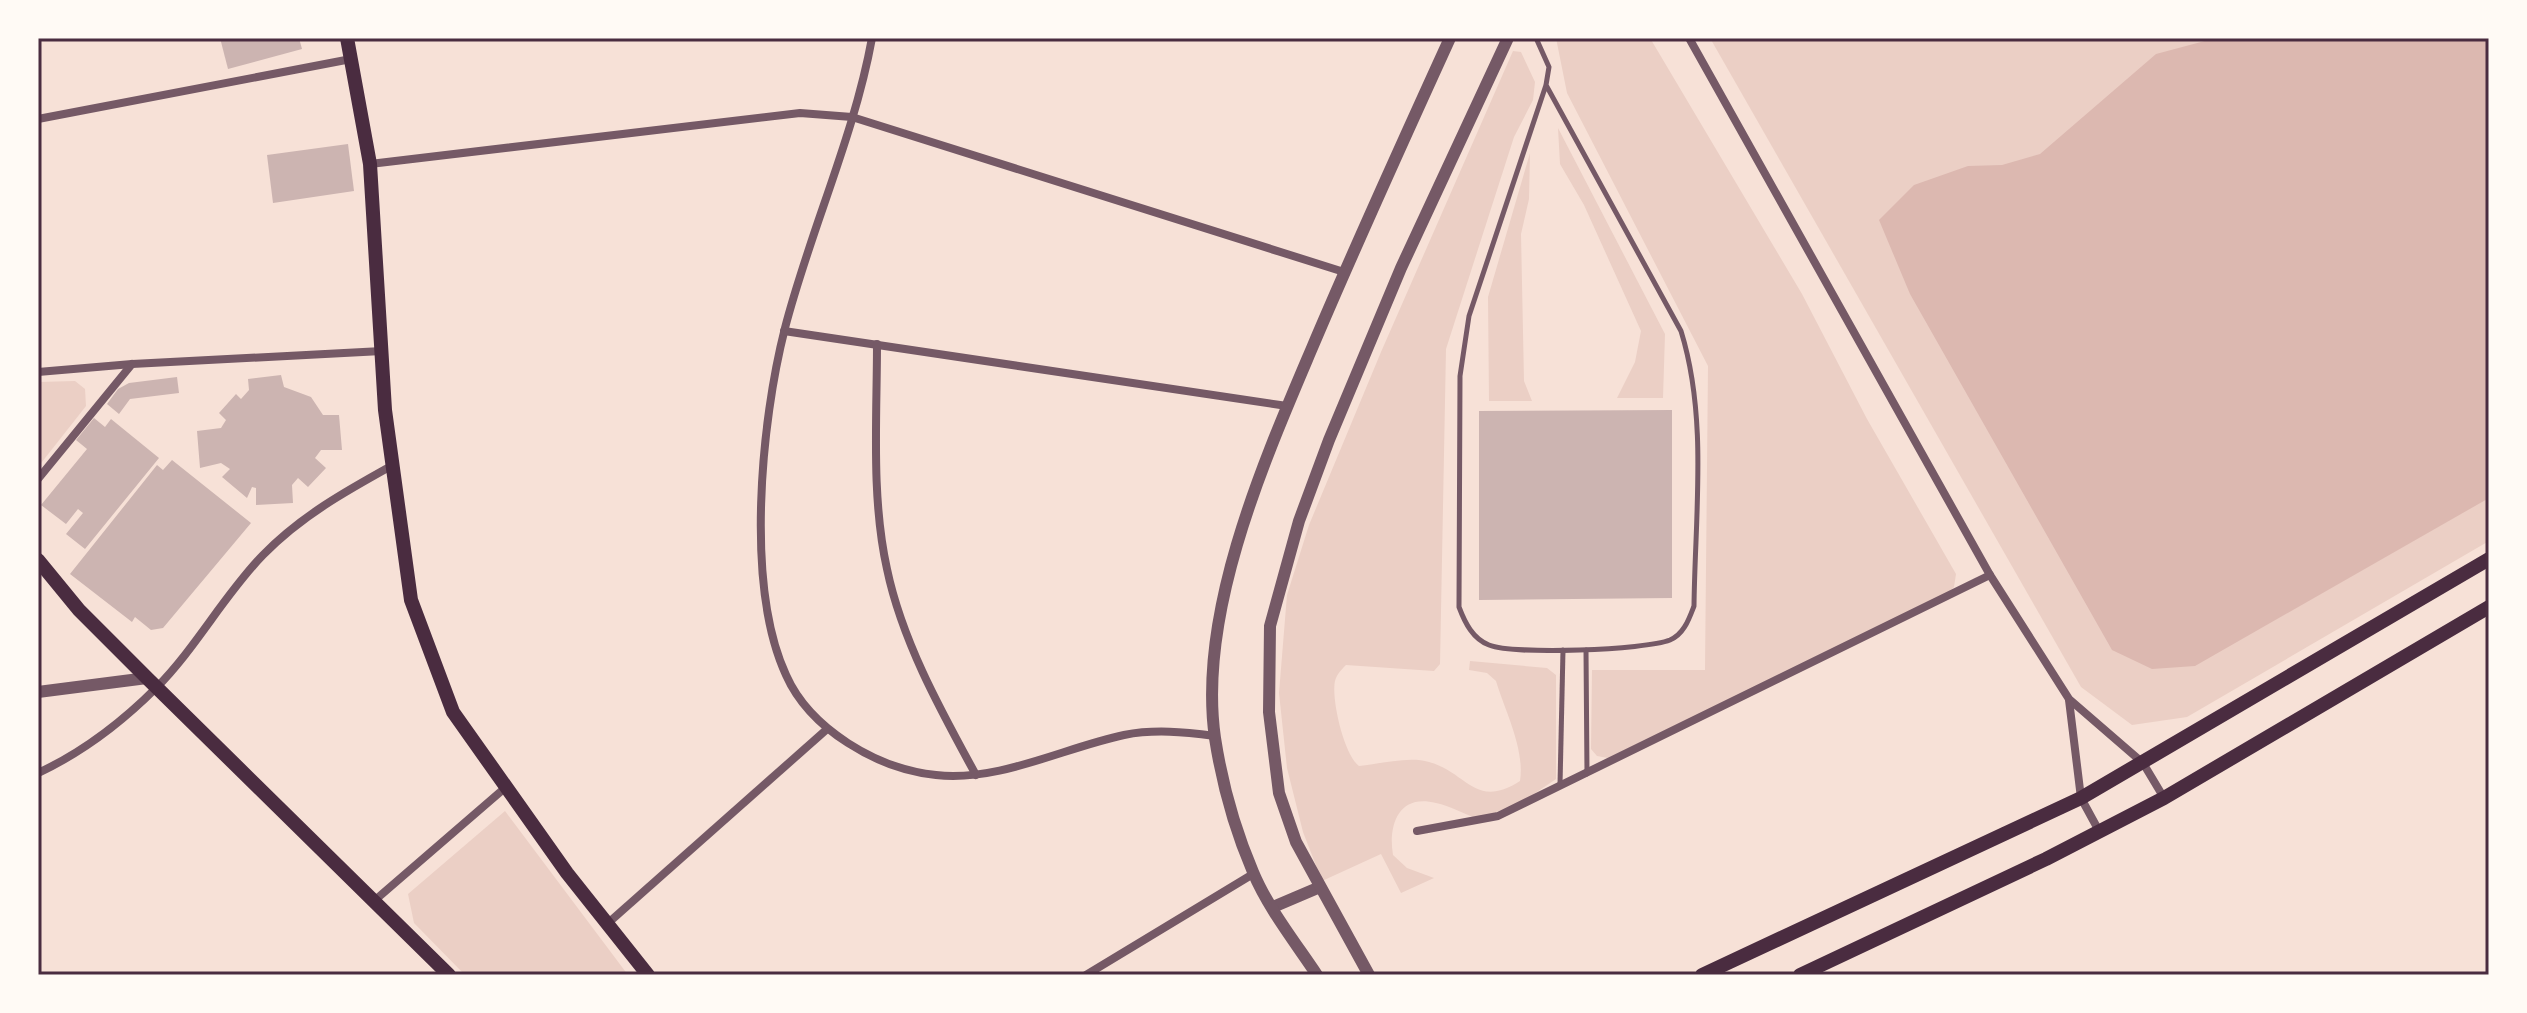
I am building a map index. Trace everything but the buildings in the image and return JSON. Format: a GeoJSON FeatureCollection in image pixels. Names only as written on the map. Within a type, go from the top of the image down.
{"type":"FeatureCollection","features":[{"type":"Feature","properties":{"kind":"main road"},"geometry":{"type":"LineString","coordinates":[[347,38],[370,164],[382,351],[411,600],[453,712],[607,924],[648,975]]}},
{"type":"Feature","properties":{"kind":"main road"},"geometry":{"type":"LineString","coordinates":[[1702,975],[2081,798],[2489,559]]}},
{"type":"Feature","properties":{"kind":"main road"},"geometry":{"type":"LineString","coordinates":[[38,560],[79,610],[449,975]]}},
{"type":"Feature","properties":{"kind":"main road"},"geometry":{"type":"LineString","coordinates":[[1806,974],[2164,798],[2489,607]]}},
{"type":"Feature","properties":{"kind":"street"},"geometry":{"type":"LineString","coordinates":[[872,38],[852,117],[784,331],[767,431],[762,524],[767,615],[786,676],[826,730],[893,765],[935,775],[976,775],[1126,734],[1172,730],[1215,736]]}},
{"type":"Feature","properties":{"kind":"street"},"geometry":{"type":"LineString","coordinates":[[1317,975],[1253,874],[1228,798],[1215,736],[1213,673],[1224,600],[1245,510],[1344,272],[1450,38]]}},
{"type":"Feature","properties":{"kind":"street"},"geometry":{"type":"LineString","coordinates":[[1369,975],[1296,842],[1279,793],[1269,712],[1270,626],[1299,521],[1329,440],[1401,268],[1508,38]]}},
{"type":"Feature","properties":{"kind":"street"},"geometry":{"type":"LineString","coordinates":[[1689,38],[1990,575],[2069,699],[2143,763],[2164,798]]}},
{"type":"Feature","properties":{"kind":"street"},"geometry":{"type":"LineString","coordinates":[[38,119],[352,58]]}},
{"type":"Feature","properties":{"kind":"street"},"geometry":{"type":"LineString","coordinates":[[370,164],[800,113],[852,117],[1344,272]]}},
{"type":"Feature","properties":{"kind":"street"},"geometry":{"type":"LineString","coordinates":[[784,331],[1287,406]]}},
{"type":"Feature","properties":{"kind":"street"},"geometry":{"type":"LineString","coordinates":[[877,344],[878,481],[887,570],[919,660],[942,713],[976,775]]}},
{"type":"Feature","properties":{"kind":"street"},"geometry":{"type":"LineString","coordinates":[[38,372],[382,351]]}},
{"type":"Feature","properties":{"kind":"street"},"geometry":{"type":"LineString","coordinates":[[38,479],[132,364]]}},
{"type":"Feature","properties":{"kind":"street"},"geometry":{"type":"LineString","coordinates":[[38,773],[74,754],[152,682],[261,557],[291,528],[326,502],[393,465]]}},
{"type":"Feature","properties":{"kind":"street"},"geometry":{"type":"LineString","coordinates":[[1417,831],[1498,816],[1990,575]]}},
{"type":"Feature","properties":{"kind":"street"},"geometry":{"type":"LineString","coordinates":[[38,692],[152,682]]}},
{"type":"Feature","properties":{"kind":"street"},"geometry":{"type":"LineString","coordinates":[[2069,699],[2081,798],[2099,831]]}},
{"type":"Feature","properties":{"kind":"street"},"geometry":{"type":"LineString","coordinates":[[607,924],[826,730]]}},
{"type":"Feature","properties":{"kind":"street"},"geometry":{"type":"LineString","coordinates":[[374,901],[506,787]]}},
{"type":"Feature","properties":{"kind":"street"},"geometry":{"type":"LineString","coordinates":[[1086,975],[1253,874]]}},
{"type":"Feature","properties":{"kind":"street"},"geometry":{"type":"LineString","coordinates":[[1273,907],[1320,887]]}},
{"type":"Feature","properties":{"kind":"lane"},"geometry":{"type":"LineString","coordinates":[[1536,38],[1549,67],[1546,85],[1469,316],[1460,376],[1459,607],[1473,634],[1490,646],[1586,650],[1653,644],[1673,639],[1687,626],[1694,606],[1697,402],[1681,331],[1546,85]]}},
{"type":"Feature","properties":{"kind":"lane"},"geometry":{"type":"LineString","coordinates":[[1560,788],[1563,650]]}},
{"type":"Feature","properties":{"kind":"lane"},"geometry":{"type":"LineString","coordinates":[[1586,650],[1587,775]]}},
{"type":"Feature","properties":{"kind":"shaded area"},"geometry":{"type":"Polygon","coordinates":[[[1556,38],[1650,38],[1802,294],[1867,419],[1956,574],[1954,587],[1947,594],[1608,758],[1597,756],[1591,749],[1592,670],[1705,670],[1708,366],[1567,93],[1556,38]]]}},
{"type":"Feature","properties":{"kind":"shaded area"},"geometry":{"type":"Polygon","coordinates":[[[1710,38],[2489,38],[2489,541],[2187,717],[2132,725],[2081,687],[1710,38]]]}},
{"type":"Feature","properties":{"kind":"shaded area"},"geometry":{"type":"Polygon","coordinates":[[[2216,38],[2489,38],[2489,498],[2195,666],[2152,669],[2112,650],[1910,294],[1879,220],[1914,185],[1968,166],[2002,165],[2040,154],[2156,54],[2216,38]]]}},
{"type":"Feature","properties":{"kind":"shaded area"},"geometry":{"type":"Polygon","coordinates":[[[1513,51],[1521,52],[1535,82],[1533,100],[1514,137],[1446,349],[1440,664],[1434,671],[1346,665],[1337,676],[1334,689],[1344,739],[1359,766],[1421,760],[1442,767],[1472,786],[1492,792],[1520,781],[1520,756],[1496,681],[1487,673],[1469,670],[1470,661],[1547,668],[1556,675],[1556,779],[1522,802],[1478,819],[1436,803],[1423,801],[1404,807],[1394,823],[1393,855],[1407,868],[1434,878],[1401,893],[1381,854],[1322,881],[1303,832],[1287,768],[1279,693],[1287,595],[1309,525],[1513,51]]]}},
{"type":"Feature","properties":{"kind":"shaded area"},"geometry":{"type":"Polygon","coordinates":[[[1558,128],[1665,334],[1663,398],[1617,398],[1635,362],[1641,331],[1584,205],[1560,164],[1558,128]]]}},
{"type":"Feature","properties":{"kind":"shaded area"},"geometry":{"type":"Polygon","coordinates":[[[1530,153],[1529,199],[1521,234],[1524,381],[1532,401],[1489,401],[1488,297],[1530,153]]]}},
{"type":"Feature","properties":{"kind":"shaded area"},"geometry":{"type":"Polygon","coordinates":[[[75,381],[85,389],[86,406],[38,467],[38,382],[75,381]]]}},
{"type":"Feature","properties":{"kind":"shaded area"},"geometry":{"type":"Polygon","coordinates":[[[505,811],[628,975],[465,975],[414,923],[408,894],[505,811]]]}}]}
